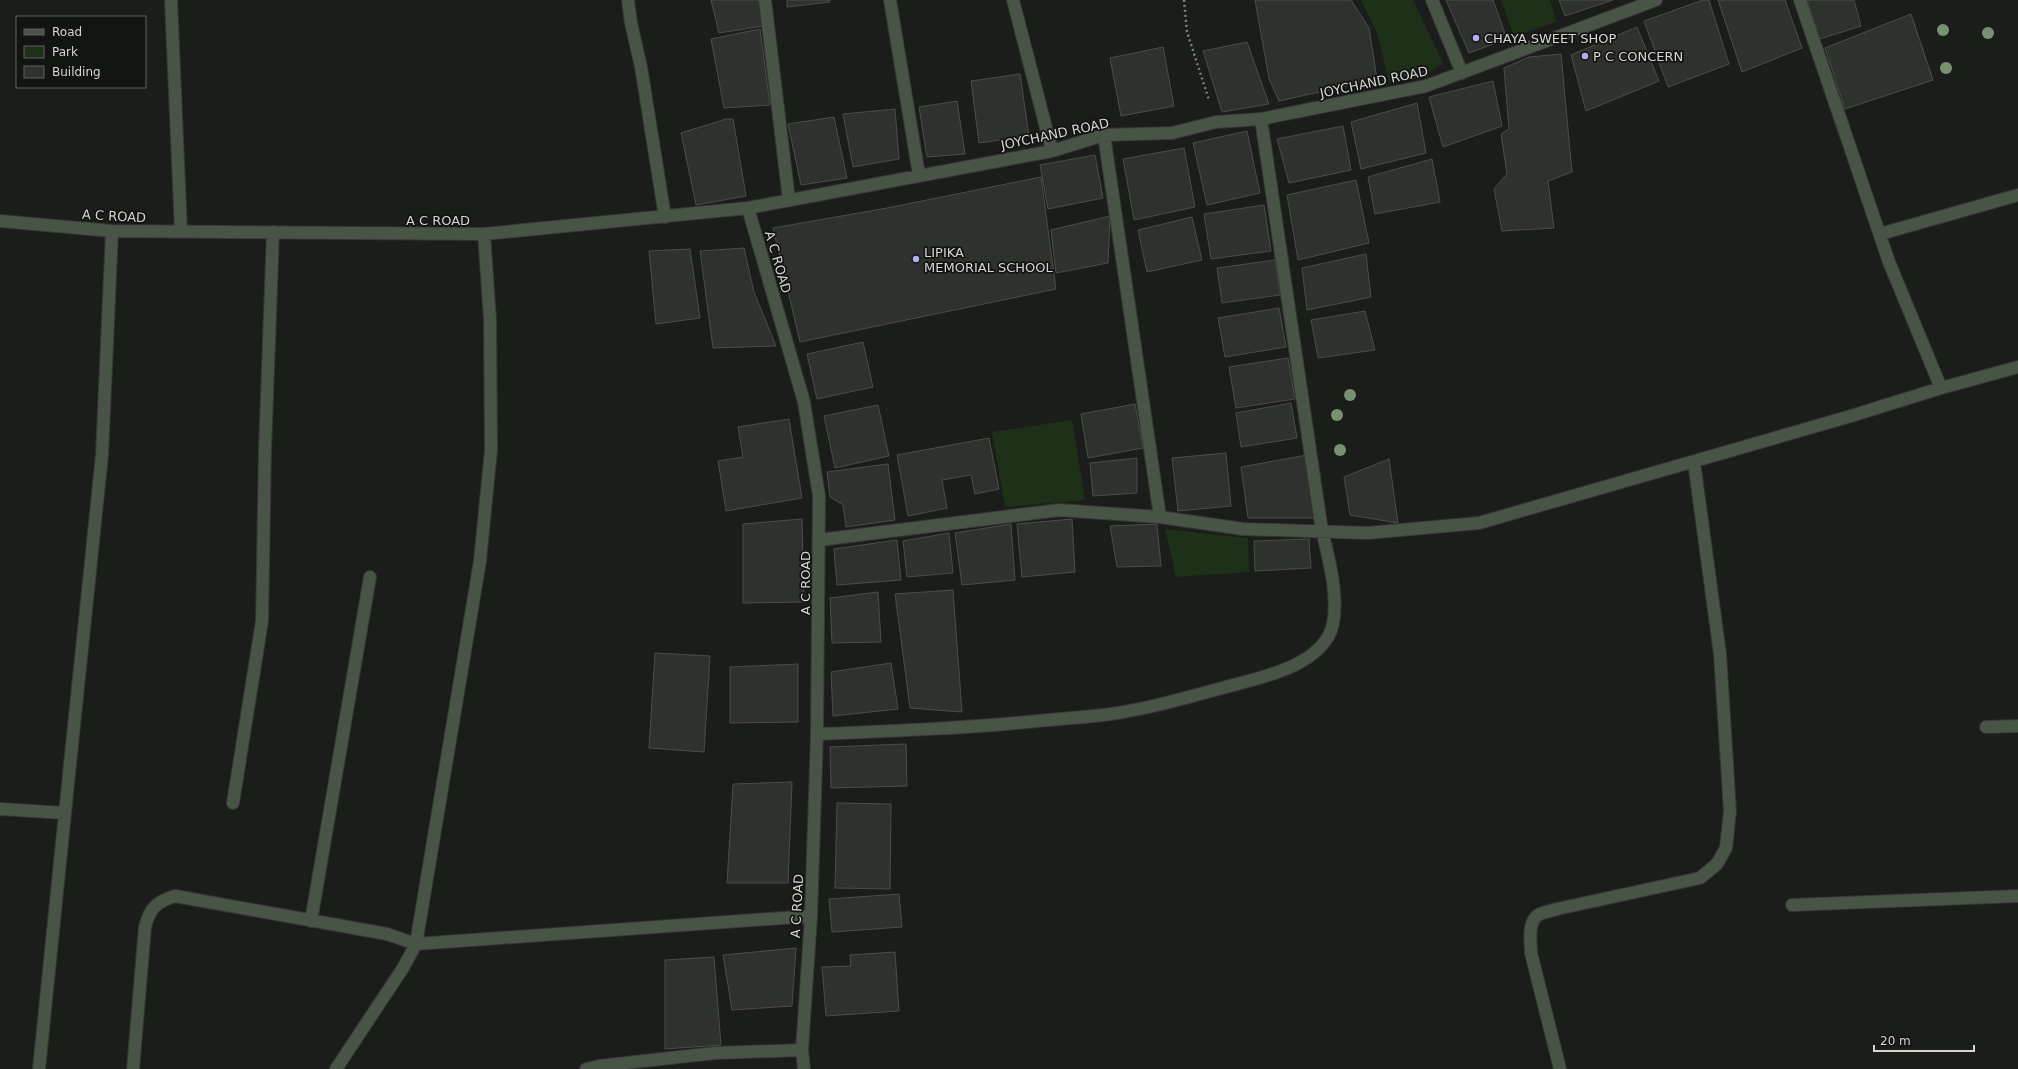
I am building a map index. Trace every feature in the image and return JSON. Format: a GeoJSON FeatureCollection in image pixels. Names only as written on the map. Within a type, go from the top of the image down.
{"type":"FeatureCollection","features":[{"type":"Feature","properties":{"kind":"street"},"geometry":{"type":"LineString","coordinates":[[171,0],[181,231]]}},
{"type":"Feature","properties":{"kind":"street"},"geometry":{"type":"LineString","coordinates":[[628,0],[630,23],[641,67],[665,217]]}},
{"type":"Feature","properties":{"kind":"street"},"geometry":{"type":"LineString","coordinates":[[764,0],[789,200]]}},
{"type":"Feature","properties":{"kind":"street"},"geometry":{"type":"LineString","coordinates":[[890,0],[919,175]]}},
{"type":"Feature","properties":{"kind":"street"},"geometry":{"type":"LineString","coordinates":[[1013,0],[1052,152]]}},
{"type":"Feature","properties":{"kind":"street"},"geometry":{"type":"LineString","coordinates":[[1432,0],[1462,73]]}},
{"type":"Feature","properties":{"kind":"street","name":"JOYCHAND ROAD"},"geometry":{"type":"LineString","coordinates":[[748,208],[919,175],[1052,152],[1104,135],[1172,133],[1216,122],[1261,119],[1426,86],[1656,0]]}},
{"type":"Feature","properties":{"kind":"street"},"geometry":{"type":"LineString","coordinates":[[1800,0],[1880,234],[1941,388]]}},
{"type":"Feature","properties":{"kind":"street"},"geometry":{"type":"LineString","coordinates":[[817,734],[895,732],[1002,725],[1112,714],[1198,695],[1278,673],[1312,655],[1328,637],[1334,621],[1334,602],[1329,560],[1322,531],[1261,119]]}},
{"type":"Feature","properties":{"kind":"street"},"geometry":{"type":"LineString","coordinates":[[1104,135],[1160,518]]}},
{"type":"Feature","properties":{"kind":"street"},"geometry":{"type":"LineString","coordinates":[[1880,234],[2018,195]]}},
{"type":"Feature","properties":{"kind":"street","name":"A C ROAD"},"geometry":{"type":"LineString","coordinates":[[0,221],[112,231],[484,234],[748,208],[804,402],[819,496],[817,734],[811,916],[802,1050],[804,1069]]}},
{"type":"Feature","properties":{"kind":"street"},"geometry":{"type":"LineString","coordinates":[[39,1069],[102,455],[112,231]]}},
{"type":"Feature","properties":{"kind":"street"},"geometry":{"type":"LineString","coordinates":[[233,804],[262,621],[265,442],[273,232]]}},
{"type":"Feature","properties":{"kind":"street"},"geometry":{"type":"LineString","coordinates":[[336,1069],[403,968],[416,944],[480,561],[491,450],[490,320],[484,234]]}},
{"type":"Feature","properties":{"kind":"street"},"geometry":{"type":"LineString","coordinates":[[819,540],[1058,510],[1160,518],[1244,529],[1367,533],[1479,524],[1566,497],[1694,462],[1941,388],[2018,367]]}},
{"type":"Feature","properties":{"kind":"street"},"geometry":{"type":"LineString","coordinates":[[1560,1069],[1532,953],[1530,936],[1532,923],[1538,916],[1557,909],[1700,878],[1717,864],[1726,848],[1730,811],[1720,654],[1694,462]]}},
{"type":"Feature","properties":{"kind":"street"},"geometry":{"type":"LineString","coordinates":[[311,921],[370,577]]}},
{"type":"Feature","properties":{"kind":"street"},"geometry":{"type":"LineString","coordinates":[[1986,727],[2018,726]]}},
{"type":"Feature","properties":{"kind":"street"},"geometry":{"type":"LineString","coordinates":[[0,809],[66,813]]}},
{"type":"Feature","properties":{"kind":"street"},"geometry":{"type":"LineString","coordinates":[[133,1069],[145,927],[149,912],[162,900],[175,896],[387,934],[416,944],[811,916]]}},
{"type":"Feature","properties":{"kind":"street"},"geometry":{"type":"LineString","coordinates":[[1792,905],[2018,896]]}},
{"type":"Feature","properties":{"kind":"street"},"geometry":{"type":"LineString","coordinates":[[586,1069],[607,1065],[715,1054],[802,1050]]}},
{"type":"Feature","properties":{"kind":"path"},"geometry":{"type":"LineString","coordinates":[[1184,0],[1187,32],[1216,122]]}},
{"type":"Feature","properties":{"kind":"green space"},"geometry":{"type":"Polygon","coordinates":[[[1361,0],[1413,0],[1443,63],[1422,77],[1389,82],[1377,32],[1361,0]]]}},
{"type":"Feature","properties":{"kind":"green space"},"geometry":{"type":"Polygon","coordinates":[[[1501,0],[1550,0],[1556,22],[1514,36],[1501,0]]]}},
{"type":"Feature","properties":{"kind":"green space"},"geometry":{"type":"Polygon","coordinates":[[[1072,420],[1085,500],[1005,507],[992,432],[1072,420]]]}},
{"type":"Feature","properties":{"kind":"green space"},"geometry":{"type":"Polygon","coordinates":[[[1165,529],[1248,538],[1249,572],[1176,577],[1165,529]]]}},
{"type":"Feature","properties":{"kind":"building"},"geometry":{"type":"Polygon","coordinates":[[[711,0],[759,0],[763,26],[719,33],[711,0]]]}},
{"type":"Feature","properties":{"kind":"building"},"geometry":{"type":"Polygon","coordinates":[[[787,0],[830,0],[830,2],[787,7],[787,0]]]}},
{"type":"Feature","properties":{"kind":"building"},"geometry":{"type":"Polygon","coordinates":[[[1255,0],[1351,0],[1369,28],[1377,79],[1279,101],[1269,79],[1255,0]]]}},
{"type":"Feature","properties":{"kind":"building"},"geometry":{"type":"Polygon","coordinates":[[[1446,0],[1493,0],[1507,39],[1469,53],[1446,0]]]}},
{"type":"Feature","properties":{"kind":"building"},"geometry":{"type":"Polygon","coordinates":[[[1559,0],[1613,0],[1565,16],[1559,0]]]}},
{"type":"Feature","properties":{"kind":"building"},"geometry":{"type":"Polygon","coordinates":[[[1703,0],[1709,0],[1729,64],[1668,87],[1644,21],[1703,0]]]}},
{"type":"Feature","properties":{"kind":"building"},"geometry":{"type":"Polygon","coordinates":[[[1718,0],[1785,0],[1802,48],[1742,72],[1718,0]]]}},
{"type":"Feature","properties":{"kind":"building"},"geometry":{"type":"Polygon","coordinates":[[[1807,0],[1854,0],[1861,26],[1820,39],[1807,0]]]}},
{"type":"Feature","properties":{"kind":"building"},"geometry":{"type":"Polygon","coordinates":[[[1911,14],[1933,80],[1845,109],[1825,48],[1911,14]]]}},
{"type":"Feature","properties":{"kind":"building"},"geometry":{"type":"Polygon","coordinates":[[[1637,27],[1659,81],[1586,111],[1571,55],[1637,27]]]}},
{"type":"Feature","properties":{"kind":"building"},"geometry":{"type":"Polygon","coordinates":[[[760,29],[770,105],[724,108],[711,39],[760,29]]]}},
{"type":"Feature","properties":{"kind":"building"},"geometry":{"type":"Polygon","coordinates":[[[1247,42],[1269,104],[1222,112],[1203,51],[1247,42]]]}},
{"type":"Feature","properties":{"kind":"building"},"geometry":{"type":"Polygon","coordinates":[[[1163,47],[1174,106],[1121,116],[1110,58],[1163,47]]]}},
{"type":"Feature","properties":{"kind":"building"},"geometry":{"type":"Polygon","coordinates":[[[1561,54],[1572,172],[1548,181],[1554,228],[1502,231],[1494,189],[1507,174],[1501,134],[1509,129],[1504,68],[1529,57],[1561,54]]]}},
{"type":"Feature","properties":{"kind":"building"},"geometry":{"type":"Polygon","coordinates":[[[1020,74],[1029,136],[979,143],[971,81],[1020,74]]]}},
{"type":"Feature","properties":{"kind":"building"},"geometry":{"type":"Polygon","coordinates":[[[1493,81],[1502,126],[1443,147],[1429,97],[1493,81]]]}},
{"type":"Feature","properties":{"kind":"building"},"geometry":{"type":"Polygon","coordinates":[[[957,101],[965,154],[927,157],[919,107],[957,101]]]}},
{"type":"Feature","properties":{"kind":"building"},"geometry":{"type":"Polygon","coordinates":[[[1417,103],[1426,153],[1361,169],[1351,122],[1417,103]]]}},
{"type":"Feature","properties":{"kind":"building"},"geometry":{"type":"Polygon","coordinates":[[[895,109],[899,159],[853,167],[843,114],[895,109]]]}},
{"type":"Feature","properties":{"kind":"building"},"geometry":{"type":"Polygon","coordinates":[[[834,117],[847,178],[801,185],[788,124],[834,117]]]}},
{"type":"Feature","properties":{"kind":"building"},"geometry":{"type":"Polygon","coordinates":[[[726,119],[733,119],[746,196],[696,205],[681,133],[726,119]]]}},
{"type":"Feature","properties":{"kind":"building"},"geometry":{"type":"Polygon","coordinates":[[[1343,126],[1351,170],[1289,183],[1277,139],[1343,126]]]}},
{"type":"Feature","properties":{"kind":"building"},"geometry":{"type":"Polygon","coordinates":[[[1247,131],[1260,193],[1207,205],[1193,143],[1247,131]]]}},
{"type":"Feature","properties":{"kind":"building"},"geometry":{"type":"Polygon","coordinates":[[[1184,148],[1195,207],[1134,220],[1123,159],[1184,148]]]}},
{"type":"Feature","properties":{"kind":"building"},"geometry":{"type":"Polygon","coordinates":[[[1095,155],[1103,198],[1048,209],[1040,165],[1095,155]]]}},
{"type":"Feature","properties":{"kind":"building"},"geometry":{"type":"Polygon","coordinates":[[[1432,159],[1440,202],[1375,214],[1368,177],[1432,159]]]}},
{"type":"Feature","properties":{"kind":"building","name":"LIPIKA MEMORIAL SCHOOL"},"geometry":{"type":"Polygon","coordinates":[[[1041,177],[1056,289],[800,342],[773,228],[887,208],[1041,177]]]}},
{"type":"Feature","properties":{"kind":"building"},"geometry":{"type":"Polygon","coordinates":[[[1356,180],[1369,243],[1298,260],[1287,195],[1356,180]]]}},
{"type":"Feature","properties":{"kind":"building"},"geometry":{"type":"Polygon","coordinates":[[[1264,205],[1271,251],[1211,259],[1204,214],[1264,205]]]}},
{"type":"Feature","properties":{"kind":"building"},"geometry":{"type":"Polygon","coordinates":[[[1110,216],[1108,263],[1056,273],[1051,230],[1110,216]]]}},
{"type":"Feature","properties":{"kind":"building"},"geometry":{"type":"Polygon","coordinates":[[[1192,217],[1202,260],[1147,272],[1138,230],[1192,217]]]}},
{"type":"Feature","properties":{"kind":"building"},"geometry":{"type":"Polygon","coordinates":[[[744,248],[754,292],[776,346],[713,348],[700,251],[744,248]]]}},
{"type":"Feature","properties":{"kind":"building"},"geometry":{"type":"Polygon","coordinates":[[[690,249],[700,318],[656,324],[649,251],[690,249]]]}},
{"type":"Feature","properties":{"kind":"building"},"geometry":{"type":"Polygon","coordinates":[[[1366,254],[1371,297],[1307,310],[1302,268],[1366,254]]]}},
{"type":"Feature","properties":{"kind":"building"},"geometry":{"type":"Polygon","coordinates":[[[1275,260],[1280,295],[1222,303],[1217,268],[1275,260]]]}},
{"type":"Feature","properties":{"kind":"building"},"geometry":{"type":"Polygon","coordinates":[[[1279,308],[1286,347],[1225,357],[1218,318],[1279,308]]]}},
{"type":"Feature","properties":{"kind":"building"},"geometry":{"type":"Polygon","coordinates":[[[1365,311],[1375,350],[1318,358],[1311,320],[1365,311]]]}},
{"type":"Feature","properties":{"kind":"building"},"geometry":{"type":"Polygon","coordinates":[[[863,342],[873,387],[817,399],[807,354],[863,342]]]}},
{"type":"Feature","properties":{"kind":"building"},"geometry":{"type":"Polygon","coordinates":[[[1288,358],[1295,399],[1236,408],[1229,367],[1288,358]]]}},
{"type":"Feature","properties":{"kind":"building"},"geometry":{"type":"Polygon","coordinates":[[[1291,403],[1297,438],[1241,447],[1236,413],[1291,403]]]}},
{"type":"Feature","properties":{"kind":"building"},"geometry":{"type":"Polygon","coordinates":[[[1135,404],[1143,448],[1088,458],[1081,414],[1135,404]]]}},
{"type":"Feature","properties":{"kind":"building"},"geometry":{"type":"Polygon","coordinates":[[[878,405],[889,456],[835,468],[824,416],[878,405]]]}},
{"type":"Feature","properties":{"kind":"building"},"geometry":{"type":"Polygon","coordinates":[[[789,419],[802,498],[726,511],[718,461],[743,457],[738,427],[789,419]]]}},
{"type":"Feature","properties":{"kind":"building"},"geometry":{"type":"Polygon","coordinates":[[[989,438],[999,489],[975,494],[971,475],[942,480],[947,508],[908,516],[897,455],[989,438]]]}},
{"type":"Feature","properties":{"kind":"building"},"geometry":{"type":"Polygon","coordinates":[[[1226,453],[1231,506],[1178,511],[1172,458],[1226,453]]]}},
{"type":"Feature","properties":{"kind":"building"},"geometry":{"type":"Polygon","coordinates":[[[1307,455],[1319,518],[1248,518],[1241,467],[1307,455]]]}},
{"type":"Feature","properties":{"kind":"building"},"geometry":{"type":"Polygon","coordinates":[[[1137,458],[1137,493],[1093,496],[1090,463],[1137,458]]]}},
{"type":"Feature","properties":{"kind":"building"},"geometry":{"type":"Polygon","coordinates":[[[1389,459],[1398,523],[1350,515],[1344,477],[1389,459]]]}},
{"type":"Feature","properties":{"kind":"building"},"geometry":{"type":"Polygon","coordinates":[[[888,464],[895,520],[846,527],[843,505],[830,497],[827,472],[888,464]]]}},
{"type":"Feature","properties":{"kind":"building"},"geometry":{"type":"Polygon","coordinates":[[[802,519],[804,602],[743,603],[743,524],[802,519]]]}},
{"type":"Feature","properties":{"kind":"building"},"geometry":{"type":"Polygon","coordinates":[[[1072,519],[1075,572],[1022,577],[1017,524],[1072,519]]]}},
{"type":"Feature","properties":{"kind":"building"},"geometry":{"type":"Polygon","coordinates":[[[1011,524],[1015,580],[962,585],[955,533],[1011,524]]]}},
{"type":"Feature","properties":{"kind":"building"},"geometry":{"type":"Polygon","coordinates":[[[1157,524],[1161,566],[1117,567],[1110,526],[1157,524]]]}},
{"type":"Feature","properties":{"kind":"building"},"geometry":{"type":"Polygon","coordinates":[[[949,533],[953,573],[907,577],[903,541],[949,533]]]}},
{"type":"Feature","properties":{"kind":"building"},"geometry":{"type":"Polygon","coordinates":[[[1309,539],[1311,568],[1255,571],[1254,541],[1309,539]]]}},
{"type":"Feature","properties":{"kind":"building"},"geometry":{"type":"Polygon","coordinates":[[[897,540],[901,580],[837,585],[834,549],[897,540]]]}},
{"type":"Feature","properties":{"kind":"building"},"geometry":{"type":"Polygon","coordinates":[[[953,590],[962,712],[910,708],[895,594],[953,590]]]}},
{"type":"Feature","properties":{"kind":"building"},"geometry":{"type":"Polygon","coordinates":[[[878,592],[881,642],[832,643],[830,598],[878,592]]]}},
{"type":"Feature","properties":{"kind":"building"},"geometry":{"type":"Polygon","coordinates":[[[655,653],[710,656],[704,752],[649,748],[655,653]]]}},
{"type":"Feature","properties":{"kind":"building"},"geometry":{"type":"Polygon","coordinates":[[[891,663],[898,709],[833,716],[831,672],[891,663]]]}},
{"type":"Feature","properties":{"kind":"building"},"geometry":{"type":"Polygon","coordinates":[[[798,664],[798,722],[730,723],[730,667],[798,664]]]}},
{"type":"Feature","properties":{"kind":"building"},"geometry":{"type":"Polygon","coordinates":[[[906,744],[907,786],[831,788],[830,747],[906,744]]]}},
{"type":"Feature","properties":{"kind":"building"},"geometry":{"type":"Polygon","coordinates":[[[792,782],[788,883],[727,883],[733,784],[792,782]]]}},
{"type":"Feature","properties":{"kind":"building"},"geometry":{"type":"Polygon","coordinates":[[[837,803],[891,804],[890,889],[835,888],[837,803]]]}},
{"type":"Feature","properties":{"kind":"building"},"geometry":{"type":"Polygon","coordinates":[[[899,894],[902,927],[832,932],[829,899],[899,894]]]}},
{"type":"Feature","properties":{"kind":"building"},"geometry":{"type":"Polygon","coordinates":[[[796,948],[792,1006],[732,1010],[723,955],[796,948]]]}},
{"type":"Feature","properties":{"kind":"building"},"geometry":{"type":"Polygon","coordinates":[[[895,952],[899,1011],[826,1016],[822,967],[851,966],[850,955],[895,952]]]}},
{"type":"Feature","properties":{"kind":"building"},"geometry":{"type":"Polygon","coordinates":[[[714,957],[721,1045],[665,1049],[665,960],[714,957]]]}},
{"type":"Feature","properties":{"kind":"place","name":"CHAYA SWEET SHOP"},"geometry":{"type":"Point","coordinates":[1476,38]}},
{"type":"Feature","properties":{"kind":"place","name":"P C CONCERN"},"geometry":{"type":"Point","coordinates":[1585,56]}},
{"type":"Feature","properties":{"kind":"place","name":"LIPIKA MEMORIAL SCHOOL"},"geometry":{"type":"Point","coordinates":[916,259]}}]}
